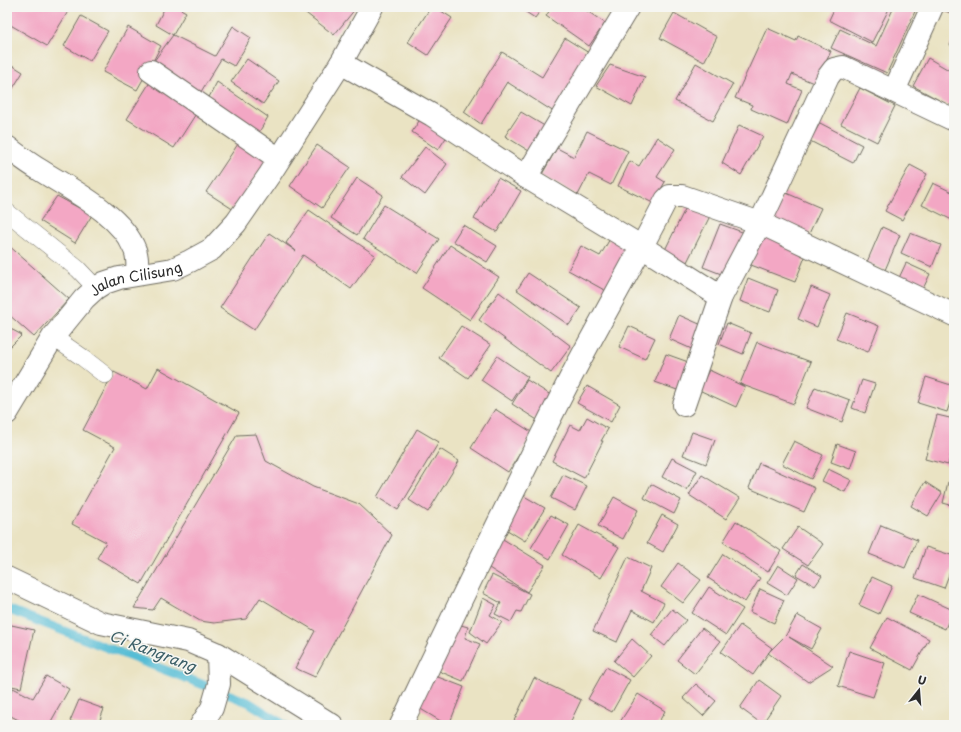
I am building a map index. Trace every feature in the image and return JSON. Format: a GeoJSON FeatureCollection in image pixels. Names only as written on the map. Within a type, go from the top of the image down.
{"type":"FeatureCollection","features":[{"type":"Feature","properties":{"kind":"street","name":"Jalan Cilisung"},"geometry":{"type":"LineString","coordinates":[[7,413],[53,337],[84,299],[96,288],[104,283],[119,278],[173,269],[212,249],[236,224],[341,63],[372,7]]}},
{"type":"Feature","properties":{"kind":"street"},"geometry":{"type":"LineString","coordinates":[[526,177],[628,7]]}},
{"type":"Feature","properties":{"kind":"street"},"geometry":{"type":"LineString","coordinates":[[894,91],[932,7]]}},
{"type":"Feature","properties":{"kind":"street"},"geometry":{"type":"LineString","coordinates":[[341,63],[432,115],[526,177],[642,247],[721,298]]}},
{"type":"Feature","properties":{"kind":"street"},"geometry":{"type":"LineString","coordinates":[[684,405],[721,298],[760,223],[828,77],[834,69],[843,67],[952,119]]}},
{"type":"Feature","properties":{"kind":"street"},"geometry":{"type":"LineString","coordinates":[[151,71],[279,159]]}},
{"type":"Feature","properties":{"kind":"street"},"geometry":{"type":"LineString","coordinates":[[7,147],[37,169],[98,208],[118,224],[127,235],[135,251],[138,274]]}},
{"type":"Feature","properties":{"kind":"street"},"geometry":{"type":"LineString","coordinates":[[401,725],[572,376],[666,200],[670,196],[682,196],[760,223],[954,315]]}},
{"type":"Feature","properties":{"kind":"street"},"geometry":{"type":"LineString","coordinates":[[7,578],[101,623],[188,641],[218,654],[332,725]]}},
{"type":"Feature","properties":{"kind":"street"},"geometry":{"type":"LineString","coordinates":[[207,716],[220,684],[218,654]]}},
{"type":"Feature","properties":{"kind":"lane"},"geometry":{"type":"LineString","coordinates":[[7,212],[78,269],[96,288]]}},
{"type":"Feature","properties":{"kind":"lane"},"geometry":{"type":"LineString","coordinates":[[53,337],[105,375]]}},
{"type":"Feature","properties":{"kind":"building"},"geometry":{"type":"Polygon","coordinates":[[[7,7],[64,7],[69,10],[47,46],[7,23],[7,7]]]}},
{"type":"Feature","properties":{"kind":"building"},"geometry":{"type":"Polygon","coordinates":[[[165,7],[177,7],[186,12],[173,35],[156,25],[165,7]]]}},
{"type":"Feature","properties":{"kind":"building"},"geometry":{"type":"Polygon","coordinates":[[[304,7],[356,8],[334,35],[302,10],[304,7]]]}},
{"type":"Feature","properties":{"kind":"building"},"geometry":{"type":"Polygon","coordinates":[[[431,7],[435,7],[452,18],[428,55],[408,42],[431,7]]]}},
{"type":"Feature","properties":{"kind":"building"},"geometry":{"type":"Polygon","coordinates":[[[518,7],[543,7],[535,18],[518,7]]]}},
{"type":"Feature","properties":{"kind":"building"},"geometry":{"type":"Polygon","coordinates":[[[552,7],[581,7],[605,23],[589,46],[546,16],[552,7]]]}},
{"type":"Feature","properties":{"kind":"building"},"geometry":{"type":"Polygon","coordinates":[[[670,7],[680,7],[678,11],[670,7]]]}},
{"type":"Feature","properties":{"kind":"building"},"geometry":{"type":"Polygon","coordinates":[[[835,7],[890,7],[872,42],[829,20],[835,7]]]}},
{"type":"Feature","properties":{"kind":"building"},"geometry":{"type":"Polygon","coordinates":[[[894,7],[917,7],[887,73],[831,48],[840,29],[876,46],[894,7]]]}},
{"type":"Feature","properties":{"kind":"building"},"geometry":{"type":"Polygon","coordinates":[[[940,7],[954,7],[954,14],[939,9],[940,7]]]}},
{"type":"Feature","properties":{"kind":"building"},"geometry":{"type":"Polygon","coordinates":[[[674,13],[717,37],[704,62],[660,38],[674,13]]]}},
{"type":"Feature","properties":{"kind":"building"},"geometry":{"type":"Polygon","coordinates":[[[81,16],[108,31],[90,61],[64,46],[81,16]]]}},
{"type":"Feature","properties":{"kind":"building"},"geometry":{"type":"Polygon","coordinates":[[[233,26],[251,38],[234,66],[221,59],[199,95],[151,65],[173,35],[215,56],[233,26]]]}},
{"type":"Feature","properties":{"kind":"building"},"geometry":{"type":"Polygon","coordinates":[[[128,27],[161,46],[137,90],[103,72],[128,27]]]}},
{"type":"Feature","properties":{"kind":"building"},"geometry":{"type":"Polygon","coordinates":[[[767,28],[796,41],[798,36],[831,51],[816,84],[792,74],[788,84],[802,90],[787,125],[751,109],[752,105],[735,98],[767,28]]]}},
{"type":"Feature","properties":{"kind":"building"},"geometry":{"type":"Polygon","coordinates":[[[565,38],[589,53],[554,112],[507,82],[481,124],[464,112],[502,52],[542,77],[565,38]]]}},
{"type":"Feature","properties":{"kind":"building"},"geometry":{"type":"Polygon","coordinates":[[[954,38],[954,47],[950,45],[954,38]]]}},
{"type":"Feature","properties":{"kind":"building"},"geometry":{"type":"Polygon","coordinates":[[[928,58],[954,73],[954,108],[913,86],[928,58]]]}},
{"type":"Feature","properties":{"kind":"building"},"geometry":{"type":"Polygon","coordinates":[[[247,59],[279,81],[263,104],[231,82],[247,59]]]}},
{"type":"Feature","properties":{"kind":"building"},"geometry":{"type":"Polygon","coordinates":[[[7,62],[23,72],[7,98],[7,62]]]}},
{"type":"Feature","properties":{"kind":"building"},"geometry":{"type":"Polygon","coordinates":[[[696,63],[733,84],[713,121],[675,101],[696,63]]]}},
{"type":"Feature","properties":{"kind":"building"},"geometry":{"type":"Polygon","coordinates":[[[610,65],[645,77],[632,106],[596,86],[610,65]]]}},
{"type":"Feature","properties":{"kind":"building"},"geometry":{"type":"Polygon","coordinates":[[[152,79],[199,109],[174,148],[127,119],[152,79]]]}},
{"type":"Feature","properties":{"kind":"building"},"geometry":{"type":"Polygon","coordinates":[[[217,82],[268,117],[255,139],[205,105],[217,82]]]}},
{"type":"Feature","properties":{"kind":"building"},"geometry":{"type":"Polygon","coordinates":[[[860,88],[895,106],[877,142],[841,124],[860,88]]]}},
{"type":"Feature","properties":{"kind":"building"},"geometry":{"type":"Polygon","coordinates":[[[521,112],[553,131],[537,156],[505,136],[521,112]]]}},
{"type":"Feature","properties":{"kind":"building"},"geometry":{"type":"Polygon","coordinates":[[[424,113],[451,130],[438,150],[412,132],[424,113]]]}},
{"type":"Feature","properties":{"kind":"building"},"geometry":{"type":"Polygon","coordinates":[[[820,123],[862,145],[853,163],[810,141],[820,123]]]}},
{"type":"Feature","properties":{"kind":"building"},"geometry":{"type":"Polygon","coordinates":[[[739,125],[763,136],[741,175],[722,163],[739,125]]]}},
{"type":"Feature","properties":{"kind":"building"},"geometry":{"type":"Polygon","coordinates":[[[587,131],[628,151],[611,185],[589,174],[578,195],[541,176],[557,148],[574,157],[587,131]]]}},
{"type":"Feature","properties":{"kind":"building"},"geometry":{"type":"Polygon","coordinates":[[[657,137],[675,149],[657,177],[665,182],[653,203],[618,186],[630,161],[639,166],[657,137]]]}},
{"type":"Feature","properties":{"kind":"building"},"geometry":{"type":"Polygon","coordinates":[[[242,138],[270,156],[234,210],[206,192],[242,138]]]}},
{"type":"Feature","properties":{"kind":"building"},"geometry":{"type":"Polygon","coordinates":[[[317,145],[350,167],[322,208],[290,186],[317,145]]]}},
{"type":"Feature","properties":{"kind":"building"},"geometry":{"type":"Polygon","coordinates":[[[425,147],[447,164],[425,195],[402,177],[425,147]]]}},
{"type":"Feature","properties":{"kind":"building"},"geometry":{"type":"Polygon","coordinates":[[[910,165],[927,174],[902,220],[885,211],[910,165]]]}},
{"type":"Feature","properties":{"kind":"building"},"geometry":{"type":"Polygon","coordinates":[[[357,178],[383,195],[357,235],[331,218],[357,178]]]}},
{"type":"Feature","properties":{"kind":"building"},"geometry":{"type":"Polygon","coordinates":[[[498,178],[521,191],[497,232],[474,219],[498,178]]]}},
{"type":"Feature","properties":{"kind":"building"},"geometry":{"type":"Polygon","coordinates":[[[933,183],[954,193],[954,221],[922,205],[933,183]]]}},
{"type":"Feature","properties":{"kind":"building"},"geometry":{"type":"Polygon","coordinates":[[[784,192],[821,208],[807,238],[771,222],[784,192]]]}},
{"type":"Feature","properties":{"kind":"building"},"geometry":{"type":"Polygon","coordinates":[[[57,196],[92,215],[75,243],[40,221],[57,196]]]}},
{"type":"Feature","properties":{"kind":"building"},"geometry":{"type":"Polygon","coordinates":[[[688,203],[711,214],[686,264],[663,254],[688,203]]]}},
{"type":"Feature","properties":{"kind":"building"},"geometry":{"type":"Polygon","coordinates":[[[384,205],[439,239],[417,273],[363,239],[384,205]]]}},
{"type":"Feature","properties":{"kind":"building"},"geometry":{"type":"Polygon","coordinates":[[[309,210],[375,255],[351,289],[303,255],[254,330],[220,308],[269,233],[296,251],[286,243],[309,210]]]}},
{"type":"Feature","properties":{"kind":"building"},"geometry":{"type":"Polygon","coordinates":[[[720,224],[745,233],[729,277],[703,267],[720,224]]]}},
{"type":"Feature","properties":{"kind":"building"},"geometry":{"type":"Polygon","coordinates":[[[463,225],[497,246],[487,262],[453,241],[463,225]]]}},
{"type":"Feature","properties":{"kind":"building"},"geometry":{"type":"Polygon","coordinates":[[[882,227],[900,235],[885,270],[867,262],[882,227]]]}},
{"type":"Feature","properties":{"kind":"building"},"geometry":{"type":"Polygon","coordinates":[[[764,230],[809,247],[795,282],[751,265],[764,230]]]}},
{"type":"Feature","properties":{"kind":"building"},"geometry":{"type":"Polygon","coordinates":[[[910,233],[941,245],[932,267],[901,253],[910,233]]]}},
{"type":"Feature","properties":{"kind":"building"},"geometry":{"type":"Polygon","coordinates":[[[611,237],[632,249],[606,291],[568,270],[581,246],[600,256],[611,237]]]}},
{"type":"Feature","properties":{"kind":"building"},"geometry":{"type":"Polygon","coordinates":[[[7,244],[69,299],[34,337],[7,313],[7,244]]]}},
{"type":"Feature","properties":{"kind":"building"},"geometry":{"type":"Polygon","coordinates":[[[450,245],[499,277],[470,320],[422,288],[450,245]]]}},
{"type":"Feature","properties":{"kind":"building"},"geometry":{"type":"Polygon","coordinates":[[[906,263],[930,274],[922,291],[898,280],[906,263]]]}},
{"type":"Feature","properties":{"kind":"building"},"geometry":{"type":"Polygon","coordinates":[[[528,273],[581,308],[569,325],[517,290],[528,273]]]}},
{"type":"Feature","properties":{"kind":"building"},"geometry":{"type":"Polygon","coordinates":[[[748,278],[778,290],[770,312],[740,301],[748,278]]]}},
{"type":"Feature","properties":{"kind":"building"},"geometry":{"type":"Polygon","coordinates":[[[811,287],[830,295],[817,327],[798,319],[811,287]]]}},
{"type":"Feature","properties":{"kind":"building"},"geometry":{"type":"Polygon","coordinates":[[[499,292],[571,346],[551,373],[479,320],[499,292]]]}},
{"type":"Feature","properties":{"kind":"building"},"geometry":{"type":"Polygon","coordinates":[[[847,313],[879,326],[868,352],[836,339],[847,313]]]}},
{"type":"Feature","properties":{"kind":"building"},"geometry":{"type":"Polygon","coordinates":[[[679,315],[704,326],[694,350],[669,339],[679,315]]]}},
{"type":"Feature","properties":{"kind":"building"},"geometry":{"type":"Polygon","coordinates":[[[727,323],[751,333],[743,354],[719,344],[727,323]]]}},
{"type":"Feature","properties":{"kind":"building"},"geometry":{"type":"Polygon","coordinates":[[[461,326],[491,345],[468,378],[439,358],[461,326]]]}},
{"type":"Feature","properties":{"kind":"building"},"geometry":{"type":"Polygon","coordinates":[[[629,326],[655,338],[645,359],[619,347],[629,326]]]}},
{"type":"Feature","properties":{"kind":"building"},"geometry":{"type":"Polygon","coordinates":[[[7,327],[22,335],[7,350],[7,327]]]}},
{"type":"Feature","properties":{"kind":"building"},"geometry":{"type":"Polygon","coordinates":[[[757,342],[811,362],[794,404],[740,384],[757,342]]]}},
{"type":"Feature","properties":{"kind":"building"},"geometry":{"type":"Polygon","coordinates":[[[666,354],[691,363],[680,391],[655,382],[666,354]]]}},
{"type":"Feature","properties":{"kind":"building"},"geometry":{"type":"Polygon","coordinates":[[[497,356],[528,377],[512,401],[481,380],[497,356]]]}},
{"type":"Feature","properties":{"kind":"building"},"geometry":{"type":"Polygon","coordinates":[[[158,368],[239,413],[141,584],[97,558],[106,542],[72,524],[115,447],[83,430],[114,372],[147,389],[158,368]]]}},
{"type":"Feature","properties":{"kind":"building"},"geometry":{"type":"Polygon","coordinates":[[[709,370],[745,387],[736,407],[699,390],[709,370]]]}},
{"type":"Feature","properties":{"kind":"building"},"geometry":{"type":"Polygon","coordinates":[[[926,377],[954,386],[954,391],[947,412],[918,403],[926,377]]]}},
{"type":"Feature","properties":{"kind":"building"},"geometry":{"type":"Polygon","coordinates":[[[527,380],[557,399],[542,423],[512,404],[527,380]]]}},
{"type":"Feature","properties":{"kind":"building"},"geometry":{"type":"Polygon","coordinates":[[[862,380],[875,384],[865,413],[852,408],[862,380]]]}},
{"type":"Feature","properties":{"kind":"building"},"geometry":{"type":"Polygon","coordinates":[[[587,386],[620,405],[611,422],[577,403],[587,386]]]}},
{"type":"Feature","properties":{"kind":"building"},"geometry":{"type":"Polygon","coordinates":[[[815,387],[850,400],[842,422],[806,408],[815,387]]]}},
{"type":"Feature","properties":{"kind":"building"},"geometry":{"type":"Polygon","coordinates":[[[495,409],[533,433],[508,472],[471,448],[495,409]]]}},
{"type":"Feature","properties":{"kind":"building"},"geometry":{"type":"Polygon","coordinates":[[[937,415],[954,419],[954,441],[948,465],[925,459],[937,415]]]}},
{"type":"Feature","properties":{"kind":"building"},"geometry":{"type":"Polygon","coordinates":[[[587,417],[608,429],[584,478],[552,461],[570,425],[580,430],[587,417]]]}},
{"type":"Feature","properties":{"kind":"building"},"geometry":{"type":"Polygon","coordinates":[[[417,429],[439,442],[398,510],[377,497],[417,429]]]}},
{"type":"Feature","properties":{"kind":"building"},"geometry":{"type":"Polygon","coordinates":[[[692,432],[715,440],[706,464],[683,455],[692,432]]]}},
{"type":"Feature","properties":{"kind":"building"},"geometry":{"type":"Polygon","coordinates":[[[256,434],[266,461],[313,487],[359,504],[392,535],[315,677],[295,668],[315,631],[260,598],[246,619],[214,623],[200,621],[161,598],[153,610],[134,608],[237,435],[256,434]]]}},
{"type":"Feature","properties":{"kind":"building"},"geometry":{"type":"Polygon","coordinates":[[[794,441],[823,455],[811,479],[782,464],[794,441]]]}},
{"type":"Feature","properties":{"kind":"building"},"geometry":{"type":"Polygon","coordinates":[[[837,444],[856,451],[850,469],[831,462],[837,444]]]}},
{"type":"Feature","properties":{"kind":"building"},"geometry":{"type":"Polygon","coordinates":[[[440,449],[459,461],[428,512],[409,500],[440,449]]]}},
{"type":"Feature","properties":{"kind":"building"},"geometry":{"type":"Polygon","coordinates":[[[672,458],[697,471],[687,490],[662,477],[672,458]]]}},
{"type":"Feature","properties":{"kind":"building"},"geometry":{"type":"Polygon","coordinates":[[[759,463],[815,488],[804,512],[749,488],[759,463]]]}},
{"type":"Feature","properties":{"kind":"building"},"geometry":{"type":"Polygon","coordinates":[[[828,469],[851,480],[845,492],[822,481],[828,469]]]}},
{"type":"Feature","properties":{"kind":"building"},"geometry":{"type":"Polygon","coordinates":[[[563,475],[587,486],[575,510],[551,498],[563,475]]]}},
{"type":"Feature","properties":{"kind":"building"},"geometry":{"type":"Polygon","coordinates":[[[702,475],[740,498],[726,519],[689,495],[702,475]]]}},
{"type":"Feature","properties":{"kind":"building"},"geometry":{"type":"Polygon","coordinates":[[[925,482],[942,493],[928,516],[911,506],[925,482]]]}},
{"type":"Feature","properties":{"kind":"building"},"geometry":{"type":"Polygon","coordinates":[[[948,482],[954,484],[954,506],[943,503],[948,482]]]}},
{"type":"Feature","properties":{"kind":"building"},"geometry":{"type":"Polygon","coordinates":[[[651,484],[681,500],[674,514],[644,498],[651,484]]]}},
{"type":"Feature","properties":{"kind":"building"},"geometry":{"type":"Polygon","coordinates":[[[524,496],[545,508],[525,541],[504,528],[524,496]]]}},
{"type":"Feature","properties":{"kind":"building"},"geometry":{"type":"Polygon","coordinates":[[[614,497],[638,510],[623,539],[598,526],[614,497]]]}},
{"type":"Feature","properties":{"kind":"building"},"geometry":{"type":"Polygon","coordinates":[[[551,515],[569,525],[550,559],[531,548],[551,515]]]}},
{"type":"Feature","properties":{"kind":"building"},"geometry":{"type":"Polygon","coordinates":[[[662,515],[678,524],[663,552],[647,543],[662,515]]]}},
{"type":"Feature","properties":{"kind":"building"},"geometry":{"type":"Polygon","coordinates":[[[736,521],[781,551],[768,572],[723,542],[736,521]]]}},
{"type":"Feature","properties":{"kind":"building"},"geometry":{"type":"Polygon","coordinates":[[[579,525],[619,547],[601,578],[562,555],[579,525]]]}},
{"type":"Feature","properties":{"kind":"building"},"geometry":{"type":"Polygon","coordinates":[[[881,525],[917,540],[905,568],[869,554],[881,525]]]}},
{"type":"Feature","properties":{"kind":"building"},"geometry":{"type":"Polygon","coordinates":[[[798,527],[823,544],[808,565],[783,549],[798,527]]]}},
{"type":"Feature","properties":{"kind":"building"},"geometry":{"type":"Polygon","coordinates":[[[498,536],[545,565],[527,592],[481,563],[498,536]]]}},
{"type":"Feature","properties":{"kind":"building"},"geometry":{"type":"Polygon","coordinates":[[[926,547],[954,556],[954,561],[944,588],[915,578],[926,547]]]}},
{"type":"Feature","properties":{"kind":"building"},"geometry":{"type":"Polygon","coordinates":[[[723,554],[760,578],[745,602],[708,578],[723,554]]]}},
{"type":"Feature","properties":{"kind":"building"},"geometry":{"type":"Polygon","coordinates":[[[628,557],[651,568],[641,591],[664,603],[654,622],[632,610],[617,642],[593,631],[628,557]]]}},
{"type":"Feature","properties":{"kind":"building"},"geometry":{"type":"Polygon","coordinates":[[[678,563],[701,580],[683,603],[661,587],[678,563]]]}},
{"type":"Feature","properties":{"kind":"building"},"geometry":{"type":"Polygon","coordinates":[[[803,564],[822,576],[815,586],[796,575],[803,564]]]}},
{"type":"Feature","properties":{"kind":"building"},"geometry":{"type":"Polygon","coordinates":[[[778,565],[798,578],[787,595],[767,583],[778,565]]]}},
{"type":"Feature","properties":{"kind":"building"},"geometry":{"type":"Polygon","coordinates":[[[492,575],[530,594],[521,612],[517,611],[511,622],[495,614],[501,603],[483,593],[492,575]]]}},
{"type":"Feature","properties":{"kind":"building"},"geometry":{"type":"Polygon","coordinates":[[[872,577],[892,586],[879,614],[859,605],[872,577]]]}},
{"type":"Feature","properties":{"kind":"building"},"geometry":{"type":"Polygon","coordinates":[[[709,587],[743,609],[726,635],[692,613],[709,587]]]}},
{"type":"Feature","properties":{"kind":"building"},"geometry":{"type":"Polygon","coordinates":[[[760,589],[784,600],[774,623],[750,612],[760,589]]]}},
{"type":"Feature","properties":{"kind":"building"},"geometry":{"type":"Polygon","coordinates":[[[918,594],[953,610],[945,629],[909,613],[918,594]]]}},
{"type":"Feature","properties":{"kind":"building"},"geometry":{"type":"Polygon","coordinates":[[[483,598],[496,605],[490,615],[502,622],[486,644],[470,632],[483,598]]]}},
{"type":"Feature","properties":{"kind":"building"},"geometry":{"type":"Polygon","coordinates":[[[672,609],[686,620],[665,646],[651,635],[672,609]]]}},
{"type":"Feature","properties":{"kind":"building"},"geometry":{"type":"Polygon","coordinates":[[[797,615],[822,629],[811,649],[789,637],[833,666],[808,682],[768,653],[786,635],[797,615]]]}},
{"type":"Feature","properties":{"kind":"building"},"geometry":{"type":"Polygon","coordinates":[[[887,617],[929,639],[912,670],[870,648],[887,617]]]}},
{"type":"Feature","properties":{"kind":"building"},"geometry":{"type":"Polygon","coordinates":[[[454,623],[468,627],[465,638],[480,644],[463,681],[434,669],[454,623]]]}},
{"type":"Feature","properties":{"kind":"building"},"geometry":{"type":"Polygon","coordinates":[[[7,624],[34,630],[21,688],[7,685],[7,624]]]}},
{"type":"Feature","properties":{"kind":"building"},"geometry":{"type":"Polygon","coordinates":[[[740,625],[772,648],[753,675],[721,652],[740,625]]]}},
{"type":"Feature","properties":{"kind":"building"},"geometry":{"type":"Polygon","coordinates":[[[702,628],[720,642],[695,674],[677,660],[702,628]]]}},
{"type":"Feature","properties":{"kind":"building"},"geometry":{"type":"Polygon","coordinates":[[[632,639],[651,656],[633,677],[614,661],[632,639]]]}},
{"type":"Feature","properties":{"kind":"building"},"geometry":{"type":"Polygon","coordinates":[[[849,651],[885,663],[873,697],[838,686],[849,651]]]}},
{"type":"Feature","properties":{"kind":"building"},"geometry":{"type":"Polygon","coordinates":[[[606,667],[630,680],[612,712],[588,699],[606,667]]]}},
{"type":"Feature","properties":{"kind":"building"},"geometry":{"type":"Polygon","coordinates":[[[430,674],[464,687],[449,725],[414,705],[430,674]]]}},
{"type":"Feature","properties":{"kind":"building"},"geometry":{"type":"Polygon","coordinates":[[[46,676],[69,689],[49,725],[28,725],[7,714],[7,700],[13,688],[33,698],[46,676]]]}},
{"type":"Feature","properties":{"kind":"building"},"geometry":{"type":"Polygon","coordinates":[[[534,678],[581,700],[569,725],[512,725],[534,678]]]}},
{"type":"Feature","properties":{"kind":"building"},"geometry":{"type":"Polygon","coordinates":[[[759,680],[781,696],[762,724],[740,708],[759,680]]]}},
{"type":"Feature","properties":{"kind":"building"},"geometry":{"type":"Polygon","coordinates":[[[696,684],[716,701],[703,716],[683,698],[696,684]]]}},
{"type":"Feature","properties":{"kind":"building"},"geometry":{"type":"Polygon","coordinates":[[[638,694],[665,711],[657,725],[618,725],[638,694]]]}},
{"type":"Feature","properties":{"kind":"building"},"geometry":{"type":"Polygon","coordinates":[[[79,700],[104,709],[98,725],[80,725],[70,721],[79,700]]]}},
{"type":"Feature","properties":{"kind":"waterway","name":"Ci Rangrang"},"geometry":{"type":"LineString","coordinates":[[7,609],[248,702],[285,725]]}}]}
